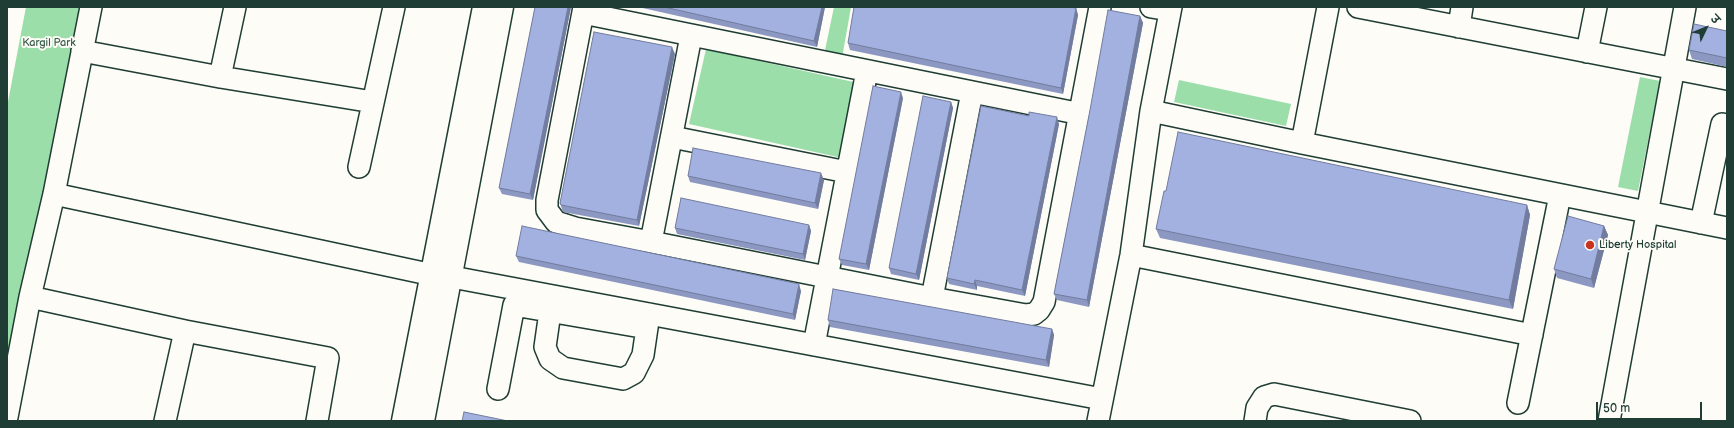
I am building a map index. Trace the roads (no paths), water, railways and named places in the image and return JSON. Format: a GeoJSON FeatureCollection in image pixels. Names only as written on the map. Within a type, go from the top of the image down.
{"type":"FeatureCollection","features":[{"type":"Feature","properties":{"kind":"main road"},"geometry":{"type":"LineString","coordinates":[[424,421],[442,276],[484,7]]}},
{"type":"Feature","properties":{"kind":"main road"},"geometry":{"type":"LineString","coordinates":[[403,421],[442,276],[502,7]]}},
{"type":"Feature","properties":{"kind":"street"},"geometry":{"type":"LineString","coordinates":[[7,417],[30,297],[54,194],[91,7]]}},
{"type":"Feature","properties":{"kind":"street"},"geometry":{"type":"LineString","coordinates":[[220,77],[235,7]]}},
{"type":"Feature","properties":{"kind":"street"},"geometry":{"type":"LineString","coordinates":[[359,166],[394,7]]}},
{"type":"Feature","properties":{"kind":"street"},"geometry":{"type":"LineString","coordinates":[[1080,114],[691,36],[584,10],[547,200],[547,210],[556,222],[575,228],[932,298],[1026,315],[1034,314],[1039,310],[1044,302],[1080,114],[1100,7]]}},
{"type":"Feature","properties":{"kind":"street"},"geometry":{"type":"LineString","coordinates":[[1302,143],[1328,7]]}},
{"type":"Feature","properties":{"kind":"street"},"geometry":{"type":"LineString","coordinates":[[1358,7],[1461,17],[1587,52],[1727,79]]}},
{"type":"Feature","properties":{"kind":"street"},"geometry":{"type":"LineString","coordinates":[[1587,52],[1596,7]]}},
{"type":"Feature","properties":{"kind":"street"},"geometry":{"type":"LineString","coordinates":[[1608,421],[1685,7]]}},
{"type":"Feature","properties":{"kind":"street"},"geometry":{"type":"LineString","coordinates":[[1098,421],[1130,255],[1164,8]]}},
{"type":"Feature","properties":{"kind":"street"},"geometry":{"type":"LineString","coordinates":[[651,242],[691,36]]}},
{"type":"Feature","properties":{"kind":"street"},"geometry":{"type":"LineString","coordinates":[[82,51],[220,77],[373,102]]}},
{"type":"Feature","properties":{"kind":"street"},"geometry":{"type":"LineString","coordinates":[[814,345],[867,71]]}},
{"type":"Feature","properties":{"kind":"street"},"geometry":{"type":"LineString","coordinates":[[932,298],[972,92]]}},
{"type":"Feature","properties":{"kind":"street"},"geometry":{"type":"LineString","coordinates":[[1151,111],[1302,143],[1727,228]]}},
{"type":"Feature","properties":{"kind":"street"},"geometry":{"type":"LineString","coordinates":[[1701,223],[1722,124],[1727,125]]}},
{"type":"Feature","properties":{"kind":"street"},"geometry":{"type":"LineString","coordinates":[[672,137],[847,172]]}},
{"type":"Feature","properties":{"kind":"street"},"geometry":{"type":"LineString","coordinates":[[54,194],[648,321]]}},
{"type":"Feature","properties":{"kind":"street"},"geometry":{"type":"LineString","coordinates":[[1518,403],[1560,195]]}},
{"type":"Feature","properties":{"kind":"street"},"geometry":{"type":"LineString","coordinates":[[1130,255],[1532,335]]}},
{"type":"Feature","properties":{"kind":"street"},"geometry":{"type":"LineString","coordinates":[[30,297],[185,331],[328,358],[317,421]]}},
{"type":"Feature","properties":{"kind":"street"},"geometry":{"type":"LineString","coordinates":[[498,389],[514,305],[550,312],[648,321],[814,345],[1102,399]]}},
{"type":"Feature","properties":{"kind":"street"},"geometry":{"type":"LineString","coordinates":[[550,312],[545,347],[550,359],[563,368],[623,380],[634,373],[643,355],[648,321]]}},
{"type":"Feature","properties":{"kind":"street"},"geometry":{"type":"LineString","coordinates":[[166,421],[185,331]]}},
{"type":"Feature","properties":{"kind":"street"},"geometry":{"type":"LineString","coordinates":[[1255,421],[1257,408],[1264,397],[1274,394],[1410,421]]}},
{"type":"Feature","properties":{"kind":"place","name":"Liberty Hospital"},"geometry":{"type":"Point","coordinates":[1590,245]}},
{"type":"Feature","properties":{"kind":"park label","name":"Kargil Park"},"geometry":{"type":"Point","coordinates":[49,43]}}]}
